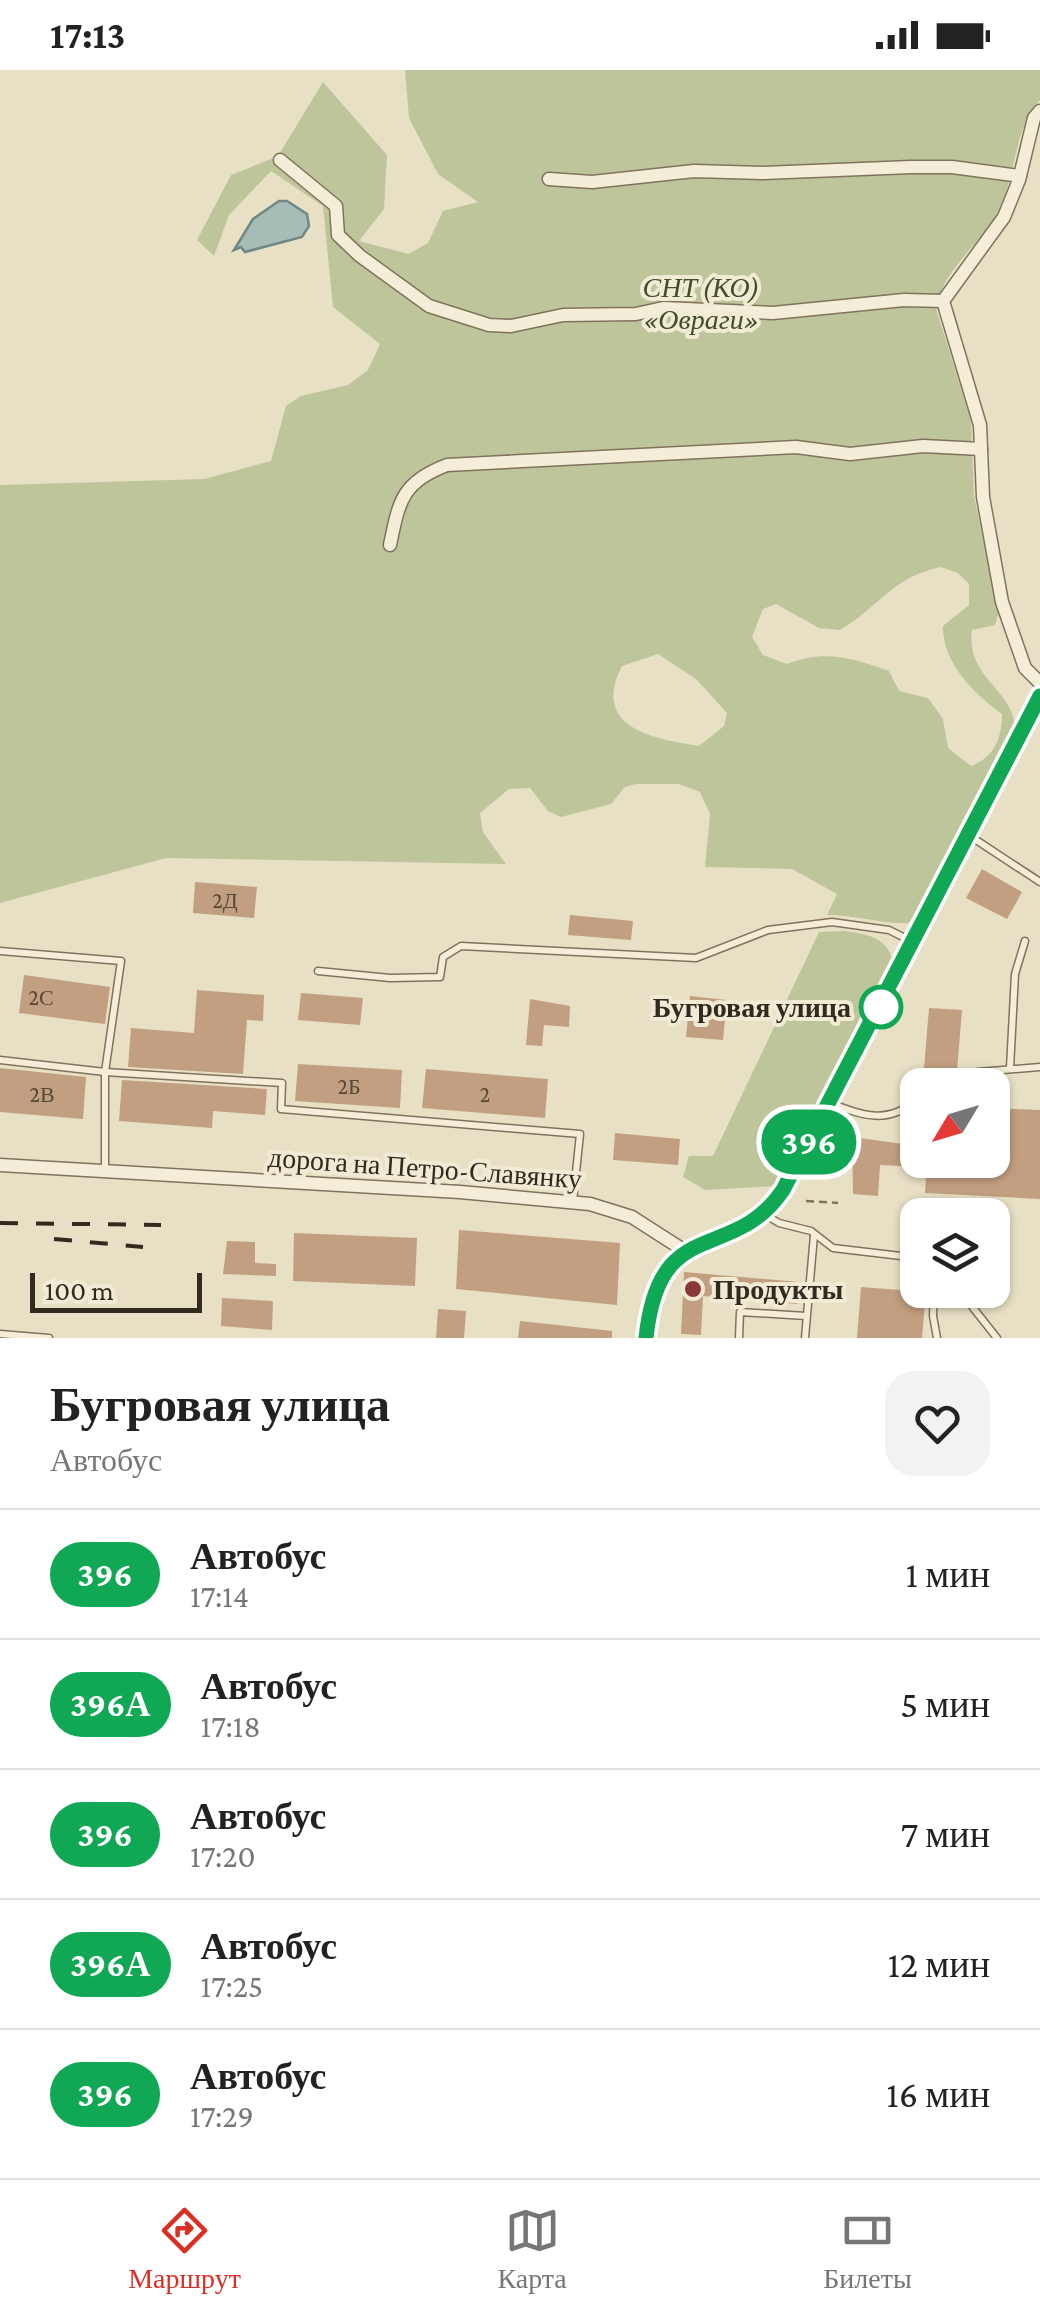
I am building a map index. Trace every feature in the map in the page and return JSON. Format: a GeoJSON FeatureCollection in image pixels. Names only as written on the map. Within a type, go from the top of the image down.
{"type":"FeatureCollection","features":[{"type":"Feature","properties":{"kind":"street"},"geometry":{"type":"LineString","coordinates":[[943,301],[1004,217],[1020,176],[1034,118],[1040,111]]}},
{"type":"Feature","properties":{"kind":"street"},"geometry":{"type":"LineString","coordinates":[[280,160],[336,206],[338,236],[360,256],[429,306],[466,320],[511,326],[563,315],[636,314],[663,308],[785,312],[904,300],[943,301]]}},
{"type":"Feature","properties":{"kind":"street"},"geometry":{"type":"LineString","coordinates":[[549,179],[592,182],[694,171],[763,173],[911,166],[1020,176]]}},
{"type":"Feature","properties":{"kind":"street"},"geometry":{"type":"LineString","coordinates":[[943,301],[980,425],[983,498],[1002,602],[1025,668],[1040,683]]}},
{"type":"Feature","properties":{"kind":"street"},"geometry":{"type":"LineString","coordinates":[[390,545],[401,497],[412,482],[447,465],[796,447],[850,454],[923,446],[981,448]]}},
{"type":"Feature","properties":{"kind":"street"},"geometry":{"type":"LineString","coordinates":[[646,1338],[661,1278],[685,1251],[734,1231],[775,1202],[970,836],[1036,703]]}},
{"type":"Feature","properties":{"kind":"street","name":"дорога на Петро-Славянку"},"geometry":{"type":"LineString","coordinates":[[0,1165],[572,1202],[632,1218],[685,1251]]}},
{"type":"Feature","properties":{"kind":"lane"},"geometry":{"type":"LineString","coordinates":[[970,836],[1040,882]]}},
{"type":"Feature","properties":{"kind":"lane"},"geometry":{"type":"LineString","coordinates":[[318,971],[390,978],[440,977],[443,957],[461,946],[696,958],[768,930],[832,922],[889,930],[914,942]]}},
{"type":"Feature","properties":{"kind":"lane"},"geometry":{"type":"LineString","coordinates":[[1025,941],[1015,974],[1010,1068],[1040,1068]]}},
{"type":"Feature","properties":{"kind":"lane"},"geometry":{"type":"LineString","coordinates":[[0,951],[122,960],[105,1072],[105,1171]]}},
{"type":"Feature","properties":{"kind":"lane"},"geometry":{"type":"LineString","coordinates":[[0,1060],[105,1072],[282,1083],[281,1108],[580,1134],[572,1202]]}},
{"type":"Feature","properties":{"kind":"lane"},"geometry":{"type":"LineString","coordinates":[[829,1103],[881,1118],[900,1112]]}},
{"type":"Feature","properties":{"kind":"lane"},"geometry":{"type":"LineString","coordinates":[[763,1214],[814,1234],[833,1248],[900,1256]]}},
{"type":"Feature","properties":{"kind":"lane"},"geometry":{"type":"LineString","coordinates":[[805,1338],[814,1234]]}},
{"type":"Feature","properties":{"kind":"lane"},"geometry":{"type":"LineString","coordinates":[[935,1308],[937,1338]]}},
{"type":"Feature","properties":{"kind":"lane"},"geometry":{"type":"LineString","coordinates":[[973,1308],[997,1338]]}},
{"type":"Feature","properties":{"kind":"lane"},"geometry":{"type":"LineString","coordinates":[[739,1338],[740,1312],[806,1316]]}},
{"type":"Feature","properties":{"kind":"lane"},"geometry":{"type":"LineString","coordinates":[[0,1334],[49,1338]]}},
{"type":"Feature","properties":{"kind":"path"},"geometry":{"type":"LineString","coordinates":[[806,1201],[838,1203]]}},
{"type":"Feature","properties":{"kind":"green space","name":"СНТ (КО) «Овраги»"},"geometry":{"type":"Polygon","coordinates":[[[405,70],[1040,70],[1040,100],[1024,128],[1002,202],[944,284],[936,309],[971,420],[974,496],[999,612],[995,625],[972,630],[972,646],[981,670],[1004,699],[1015,723],[910,922],[827,915],[837,894],[792,869],[705,867],[710,814],[700,792],[679,784],[625,787],[611,804],[561,817],[548,811],[530,788],[509,789],[480,813],[483,832],[506,864],[166,858],[0,903],[0,485],[204,479],[271,461],[286,406],[301,396],[348,385],[368,370],[380,344],[333,307],[323,206],[271,171],[229,215],[214,256],[197,240],[231,175],[278,156],[323,82],[387,155],[384,209],[359,241],[409,254],[428,243],[443,211],[478,202],[438,174],[409,118],[405,70]],[[941,567],[897,585],[840,630],[819,628],[776,604],[763,609],[752,637],[763,655],[787,664],[826,656],[889,671],[899,691],[928,698],[943,719],[948,748],[971,766],[996,745],[1002,714],[971,687],[948,652],[943,626],[969,605],[969,584],[958,573],[941,567]],[[658,654],[622,666],[614,687],[614,704],[620,717],[646,734],[699,746],[724,726],[727,713],[696,679],[658,654]]]}},
{"type":"Feature","properties":{"kind":"green space"},"geometry":{"type":"Polygon","coordinates":[[[844,931],[879,941],[892,958],[864,1013],[863,1025],[777,1186],[705,1190],[683,1177],[689,1156],[713,1156],[819,932],[844,931]]]}},
{"type":"Feature","properties":{"kind":"water"},"geometry":{"type":"Polygon","coordinates":[[[279,201],[287,201],[307,214],[309,226],[302,237],[245,252],[241,247],[234,250],[253,219],[279,201]]]}},
{"type":"Feature","properties":{"kind":"building"},"geometry":{"type":"Polygon","coordinates":[[[982,869],[1022,892],[1007,919],[966,898],[982,869]]]}},
{"type":"Feature","properties":{"kind":"building"},"geometry":{"type":"Polygon","coordinates":[[[195,882],[257,887],[254,918],[193,913],[195,882]]]}},
{"type":"Feature","properties":{"kind":"building"},"geometry":{"type":"Polygon","coordinates":[[[570,915],[633,921],[631,940],[568,935],[570,915]]]}},
{"type":"Feature","properties":{"kind":"building"},"geometry":{"type":"Polygon","coordinates":[[[24,975],[110,987],[105,1024],[19,1013],[24,975]]]}},
{"type":"Feature","properties":{"kind":"building"},"geometry":{"type":"Polygon","coordinates":[[[197,990],[264,995],[263,1021],[247,1020],[243,1074],[128,1067],[131,1028],[194,1033],[197,990]]]}},
{"type":"Feature","properties":{"kind":"building"},"geometry":{"type":"Polygon","coordinates":[[[301,993],[363,998],[360,1025],[298,1020],[301,993]]]}},
{"type":"Feature","properties":{"kind":"building"},"geometry":{"type":"Polygon","coordinates":[[[690,996],[727,1000],[723,1040],[686,1037],[690,996]]]}},
{"type":"Feature","properties":{"kind":"building"},"geometry":{"type":"Polygon","coordinates":[[[530,999],[570,1006],[569,1027],[544,1025],[542,1046],[526,1045],[530,999]]]}},
{"type":"Feature","properties":{"kind":"building"},"geometry":{"type":"Polygon","coordinates":[[[929,1008],[962,1010],[957,1068],[924,1068],[929,1008]]]}},
{"type":"Feature","properties":{"kind":"building"},"geometry":{"type":"Polygon","coordinates":[[[298,1064],[402,1070],[400,1108],[295,1101],[298,1064]]]}},
{"type":"Feature","properties":{"kind":"building"},"geometry":{"type":"Polygon","coordinates":[[[0,1068],[86,1077],[83,1119],[0,1112],[0,1068]]]}},
{"type":"Feature","properties":{"kind":"building"},"geometry":{"type":"Polygon","coordinates":[[[426,1069],[548,1079],[545,1118],[422,1108],[426,1069]]]}},
{"type":"Feature","properties":{"kind":"building"},"geometry":{"type":"Polygon","coordinates":[[[122,1080],[267,1089],[265,1115],[213,1111],[212,1128],[119,1121],[122,1080]]]}},
{"type":"Feature","properties":{"kind":"building"},"geometry":{"type":"Polygon","coordinates":[[[1010,1109],[1040,1110],[1040,1199],[925,1193],[926,1178],[1010,1178],[1010,1109]]]}},
{"type":"Feature","properties":{"kind":"building"},"geometry":{"type":"Polygon","coordinates":[[[615,1133],[680,1139],[678,1165],[613,1160],[615,1133]]]}},
{"type":"Feature","properties":{"kind":"building"},"geometry":{"type":"Polygon","coordinates":[[[852,1137],[900,1144],[900,1166],[880,1165],[878,1196],[853,1194],[852,1137]]]}},
{"type":"Feature","properties":{"kind":"building"},"geometry":{"type":"Polygon","coordinates":[[[459,1230],[620,1243],[617,1305],[456,1289],[459,1230]]]}},
{"type":"Feature","properties":{"kind":"building"},"geometry":{"type":"Polygon","coordinates":[[[294,1233],[417,1238],[415,1286],[293,1281],[294,1233]]]}},
{"type":"Feature","properties":{"kind":"building"},"geometry":{"type":"Polygon","coordinates":[[[227,1241],[255,1242],[255,1263],[276,1264],[276,1276],[223,1274],[227,1241]]]}},
{"type":"Feature","properties":{"kind":"building"},"geometry":{"type":"Polygon","coordinates":[[[684,1272],[799,1282],[797,1304],[703,1296],[701,1335],[681,1334],[684,1272]]]}},
{"type":"Feature","properties":{"kind":"building"},"geometry":{"type":"Polygon","coordinates":[[[861,1287],[900,1290],[900,1308],[925,1308],[922,1338],[857,1338],[861,1287]]]}},
{"type":"Feature","properties":{"kind":"building"},"geometry":{"type":"Polygon","coordinates":[[[222,1298],[273,1301],[272,1330],[221,1326],[222,1298]]]}},
{"type":"Feature","properties":{"kind":"building"},"geometry":{"type":"Polygon","coordinates":[[[438,1309],[466,1311],[464,1338],[436,1338],[438,1309]]]}},
{"type":"Feature","properties":{"kind":"building"},"geometry":{"type":"Polygon","coordinates":[[[520,1321],[612,1331],[612,1338],[518,1338],[520,1321]]]}},
{"type":"Feature","properties":{"kind":"railway"},"geometry":{"type":"LineString","coordinates":[[0,1223],[161,1225]]}},
{"type":"Feature","properties":{"kind":"railway"},"geometry":{"type":"LineString","coordinates":[[54,1239],[143,1247]]}},
{"type":"Feature","properties":{"kind":"bus line","name":"396"},"geometry":{"type":"LineString","coordinates":[[646,1338],[653,1298],[672,1263],[685,1251],[749,1224],[783,1190],[1040,696]]}},
{"type":"Feature","properties":{"kind":"place","name":"Бугровая улица"},"geometry":{"type":"Point","coordinates":[881,1007]}},
{"type":"Feature","properties":{"kind":"place","name":"Продукты"},"geometry":{"type":"Point","coordinates":[693,1289]}}]}
